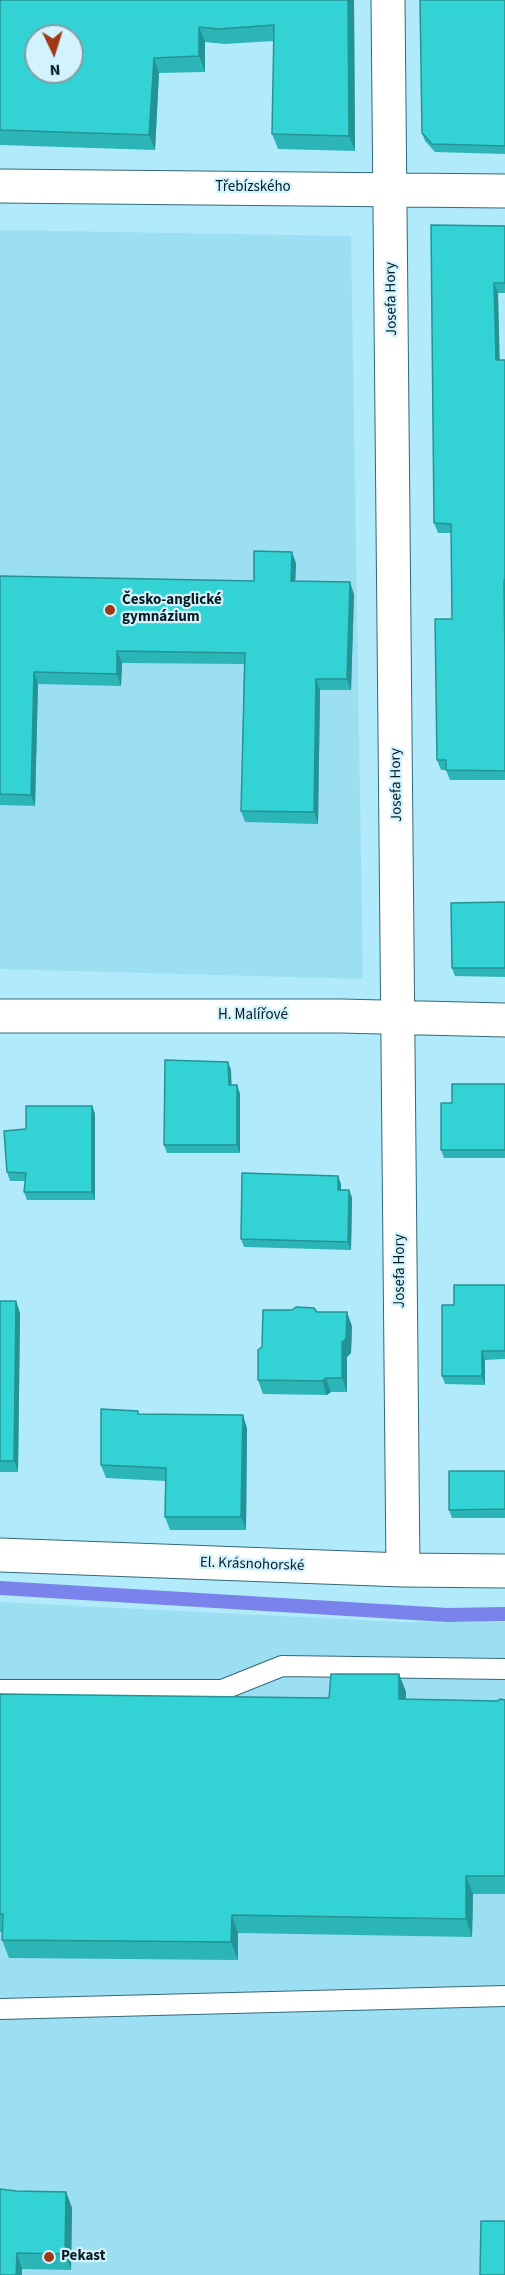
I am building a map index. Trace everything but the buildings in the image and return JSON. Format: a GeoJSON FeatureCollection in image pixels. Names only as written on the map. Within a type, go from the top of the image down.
{"type":"FeatureCollection","features":[{"type":"Feature","properties":{"kind":"street","name":"Josefa Hory"},"geometry":{"type":"LineString","coordinates":[[388,0],[404,1570]]}},
{"type":"Feature","properties":{"kind":"street","name":"Třebízského"},"geometry":{"type":"LineString","coordinates":[[0,186],[505,191]]}},
{"type":"Feature","properties":{"kind":"street","name":"H. Malířové"},"geometry":{"type":"LineString","coordinates":[[0,1016],[505,1020]]}},
{"type":"Feature","properties":{"kind":"street","name":"El. Krásnohorské"},"geometry":{"type":"LineString","coordinates":[[0,1555],[404,1570],[505,1571]]}},
{"type":"Feature","properties":{"kind":"lane"},"geometry":{"type":"LineString","coordinates":[[0,1690],[222,1690],[282,1666],[505,1669]]}},
{"type":"Feature","properties":{"kind":"lane"},"geometry":{"type":"LineString","coordinates":[[0,2009],[505,1996]]}},
{"type":"Feature","properties":{"kind":"shaded area"},"geometry":{"type":"Polygon","coordinates":[[[0,230],[351,236],[363,979],[0,969],[0,230]]]}},
{"type":"Feature","properties":{"kind":"shaded area"},"geometry":{"type":"Polygon","coordinates":[[[0,1602],[401,1622],[505,1622],[505,2275],[0,2275],[0,1602]]]}},
{"type":"Feature","properties":{"kind":"waterway"},"geometry":{"type":"LineString","coordinates":[[0,1588],[447,1615],[505,1614]]}},
{"type":"Feature","properties":{"kind":"place","name":"Česko-anglické gymnázium"},"geometry":{"type":"Point","coordinates":[110,610]}},
{"type":"Feature","properties":{"kind":"place","name":"Pekast"},"geometry":{"type":"Point","coordinates":[49,2257]}}]}
